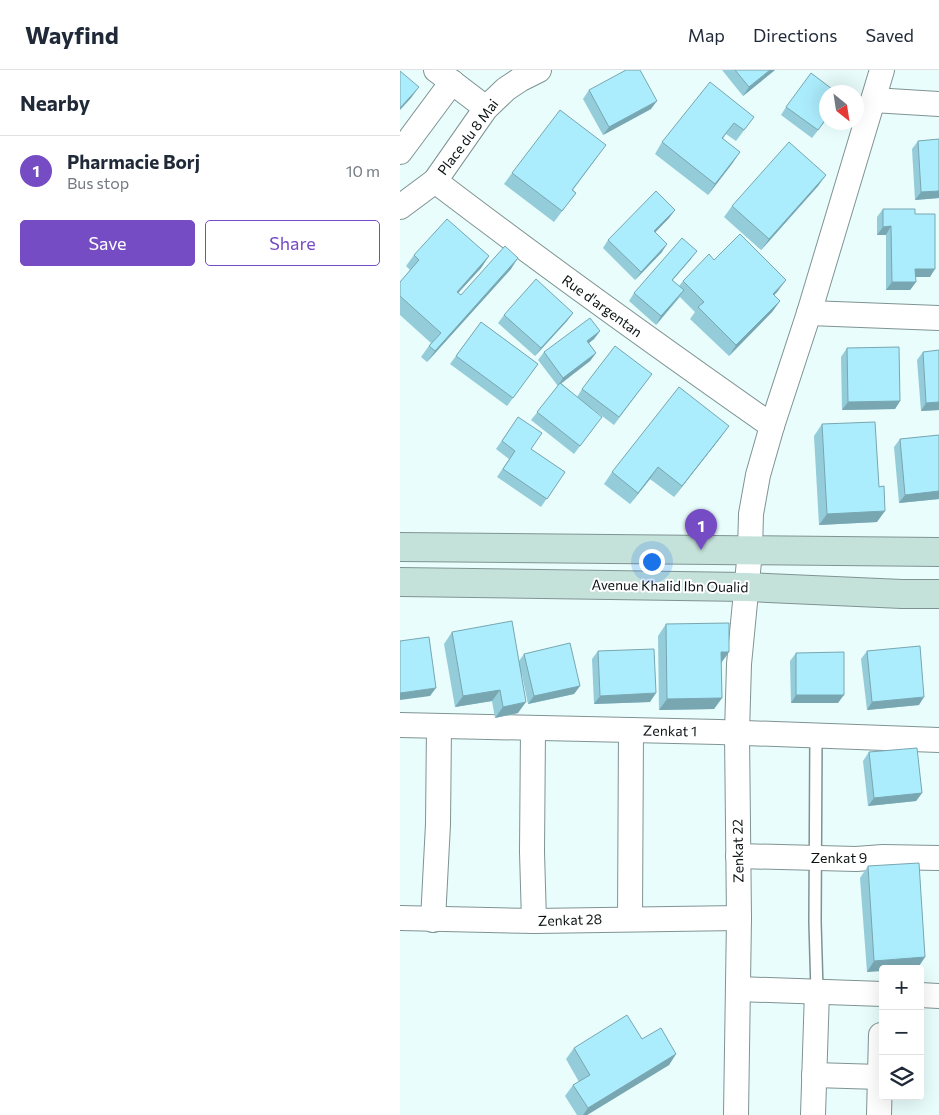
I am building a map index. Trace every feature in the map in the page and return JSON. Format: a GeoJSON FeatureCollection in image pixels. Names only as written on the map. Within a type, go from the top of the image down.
{"type":"FeatureCollection","features":[{"type":"Feature","properties":{"kind":"main road"},"geometry":{"type":"LineString","coordinates":[[400,547],[939,552]]}},
{"type":"Feature","properties":{"kind":"main road","name":"Avenue Khalid Ibn Oualid"},"geometry":{"type":"LineString","coordinates":[[400,582],[746,587],[939,594]]}},
{"type":"Feature","properties":{"kind":"street","name":"Place du 8 Mai"},"geometry":{"type":"LineString","coordinates":[[401,204],[435,181],[486,108],[521,78],[539,70]]}},
{"type":"Feature","properties":{"kind":"street","name":"Zenkat 22"},"geometry":{"type":"LineString","coordinates":[[736,1115],[739,918],[737,733],[739,664],[750,551],[751,514],[758,475],[772,426],[809,313],[882,70]]}},
{"type":"Feature","properties":{"kind":"street"},"geometry":{"type":"LineString","coordinates":[[400,152],[444,76],[486,108]]}},
{"type":"Feature","properties":{"kind":"street"},"geometry":{"type":"LineString","coordinates":[[873,100],[939,104]]}},
{"type":"Feature","properties":{"kind":"street","name":"Rue d'argentan"},"geometry":{"type":"LineString","coordinates":[[435,181],[527,251],[772,426]]}},
{"type":"Feature","properties":{"kind":"street"},"geometry":{"type":"LineString","coordinates":[[809,313],[939,318]]}},
{"type":"Feature","properties":{"kind":"street","name":"Zenkat 1"},"geometry":{"type":"LineString","coordinates":[[400,725],[939,740]]}},
{"type":"Feature","properties":{"kind":"street"},"geometry":{"type":"LineString","coordinates":[[433,920],[438,824],[439,726]]}},
{"type":"Feature","properties":{"kind":"street"},"geometry":{"type":"LineString","coordinates":[[532,729],[534,921]]}},
{"type":"Feature","properties":{"kind":"street"},"geometry":{"type":"LineString","coordinates":[[630,918],[631,730]]}},
{"type":"Feature","properties":{"kind":"street","name":"Zenkat 9"},"geometry":{"type":"LineString","coordinates":[[738,856],[939,858]]}},
{"type":"Feature","properties":{"kind":"street","name":"Zenkat 28"},"geometry":{"type":"LineString","coordinates":[[400,918],[534,921],[630,918],[739,918]]}},
{"type":"Feature","properties":{"kind":"street"},"geometry":{"type":"LineString","coordinates":[[738,989],[879,994]]}},
{"type":"Feature","properties":{"kind":"street"},"geometry":{"type":"LineString","coordinates":[[813,1115],[817,991]]}},
{"type":"Feature","properties":{"kind":"street"},"geometry":{"type":"LineString","coordinates":[[924,995],[939,996]]}},
{"type":"Feature","properties":{"kind":"street"},"geometry":{"type":"LineString","coordinates":[[814,1075],[879,1077]]}},
{"type":"Feature","properties":{"kind":"street"},"geometry":{"type":"LineString","coordinates":[[879,1100],[879,1115]]}},
{"type":"Feature","properties":{"kind":"lane"},"geometry":{"type":"LineString","coordinates":[[816,736],[815,922],[817,991]]}},
{"type":"Feature","properties":{"kind":"building"},"geometry":{"type":"Polygon","coordinates":[[[626,70],[640,70],[657,101],[609,127],[589,90],[626,70]]]}},
{"type":"Feature","properties":{"kind":"building"},"geometry":{"type":"Polygon","coordinates":[[[735,70],[770,70],[749,87],[735,70]]]}},
{"type":"Feature","properties":{"kind":"building"},"geometry":{"type":"Polygon","coordinates":[[[400,71],[419,87],[400,108],[400,71]]]}},
{"type":"Feature","properties":{"kind":"building"},"geometry":{"type":"Polygon","coordinates":[[[811,73],[827,85],[819,85],[818,130],[786,107],[811,73]]]}},
{"type":"Feature","properties":{"kind":"building"},"geometry":{"type":"Polygon","coordinates":[[[710,82],[754,117],[744,130],[734,123],[722,138],[740,152],[715,184],[662,142],[710,82]]]}},
{"type":"Feature","properties":{"kind":"building"},"geometry":{"type":"Polygon","coordinates":[[[560,110],[606,145],[572,190],[576,193],[562,211],[512,173],[560,110]]]}},
{"type":"Feature","properties":{"kind":"building"},"geometry":{"type":"Polygon","coordinates":[[[939,139],[939,191],[921,192],[918,141],[939,139]]]}},
{"type":"Feature","properties":{"kind":"building"},"geometry":{"type":"Polygon","coordinates":[[[789,142],[826,175],[769,239],[732,206],[789,142]]]}},
{"type":"Feature","properties":{"kind":"building"},"geometry":{"type":"Polygon","coordinates":[[[656,191],[675,210],[654,231],[667,244],[641,272],[608,240],[656,191]]]}},
{"type":"Feature","properties":{"kind":"building"},"geometry":{"type":"Polygon","coordinates":[[[883,209],[915,209],[915,214],[935,214],[935,269],[915,269],[916,282],[892,282],[891,226],[883,227],[883,209]]]}},
{"type":"Feature","properties":{"kind":"building"},"geometry":{"type":"Polygon","coordinates":[[[447,219],[489,256],[457,292],[461,295],[505,246],[518,258],[435,351],[429,346],[441,333],[400,296],[400,282],[419,260],[414,255],[447,219]]]}},
{"type":"Feature","properties":{"kind":"building"},"geometry":{"type":"Polygon","coordinates":[[[740,234],[786,280],[773,294],[780,301],[736,345],[698,307],[704,302],[683,281],[709,254],[714,260],[740,234]]]}},
{"type":"Feature","properties":{"kind":"building"},"geometry":{"type":"Polygon","coordinates":[[[682,238],[697,251],[672,280],[684,290],[661,316],[634,293],[682,238]]]}},
{"type":"Feature","properties":{"kind":"building"},"geometry":{"type":"Polygon","coordinates":[[[536,279],[573,313],[541,348],[504,315],[536,279]]]}},
{"type":"Feature","properties":{"kind":"building"},"geometry":{"type":"Polygon","coordinates":[[[590,318],[600,331],[587,341],[596,353],[563,378],[544,352],[590,318]]]}},
{"type":"Feature","properties":{"kind":"building"},"geometry":{"type":"Polygon","coordinates":[[[481,322],[538,364],[513,398],[456,356],[481,322]]]}},
{"type":"Feature","properties":{"kind":"building"},"geometry":{"type":"Polygon","coordinates":[[[615,346],[652,374],[619,417],[582,389],[615,346]]]}},
{"type":"Feature","properties":{"kind":"building"},"geometry":{"type":"Polygon","coordinates":[[[899,347],[900,401],[848,402],[847,348],[899,347]]]}},
{"type":"Feature","properties":{"kind":"building"},"geometry":{"type":"Polygon","coordinates":[[[939,350],[939,402],[926,403],[923,352],[939,350]]]}},
{"type":"Feature","properties":{"kind":"building"},"geometry":{"type":"Polygon","coordinates":[[[560,383],[602,417],[580,446],[537,412],[560,383]]]}},
{"type":"Feature","properties":{"kind":"building"},"geometry":{"type":"Polygon","coordinates":[[[679,387],[729,426],[682,486],[658,467],[638,493],[612,472],[679,387]]]}},
{"type":"Feature","properties":{"kind":"building"},"geometry":{"type":"Polygon","coordinates":[[[518,417],[542,433],[531,449],[565,472],[547,499],[503,469],[515,451],[502,441],[518,417]]]}},
{"type":"Feature","properties":{"kind":"building"},"geometry":{"type":"Polygon","coordinates":[[[875,422],[879,487],[884,486],[885,511],[827,514],[822,424],[875,422]]]}},
{"type":"Feature","properties":{"kind":"building"},"geometry":{"type":"Polygon","coordinates":[[[939,435],[939,491],[905,495],[900,439],[939,435]]]}},
{"type":"Feature","properties":{"kind":"building"},"geometry":{"type":"Polygon","coordinates":[[[512,621],[526,702],[503,707],[500,690],[463,696],[452,632],[512,621]]]}},
{"type":"Feature","properties":{"kind":"building"},"geometry":{"type":"Polygon","coordinates":[[[729,623],[729,652],[721,652],[722,698],[667,699],[666,624],[729,623]]]}},
{"type":"Feature","properties":{"kind":"building"},"geometry":{"type":"Polygon","coordinates":[[[429,637],[436,688],[400,693],[400,641],[429,637]]]}},
{"type":"Feature","properties":{"kind":"building"},"geometry":{"type":"Polygon","coordinates":[[[570,643],[580,686],[534,696],[524,654],[570,643]]]}},
{"type":"Feature","properties":{"kind":"building"},"geometry":{"type":"Polygon","coordinates":[[[920,646],[924,697],[872,702],[867,651],[920,646]]]}},
{"type":"Feature","properties":{"kind":"building"},"geometry":{"type":"Polygon","coordinates":[[[654,649],[656,693],[600,696],[598,651],[654,649]]]}},
{"type":"Feature","properties":{"kind":"building"},"geometry":{"type":"Polygon","coordinates":[[[844,652],[844,695],[796,695],[796,653],[844,652]]]}},
{"type":"Feature","properties":{"kind":"building"},"geometry":{"type":"Polygon","coordinates":[[[917,748],[922,793],[874,798],[869,752],[917,748]]]}},
{"type":"Feature","properties":{"kind":"building"},"geometry":{"type":"Polygon","coordinates":[[[919,863],[925,957],[874,961],[868,866],[919,863]]]}},
{"type":"Feature","properties":{"kind":"building"},"geometry":{"type":"Polygon","coordinates":[[[627,1015],[642,1039],[661,1028],[676,1054],[588,1108],[573,1085],[590,1075],[574,1048],[627,1015]]]}},
{"type":"Feature","properties":{"kind":"place","name":"Pharmacie Borj"},"geometry":{"type":"Point","coordinates":[701,550]}}]}
